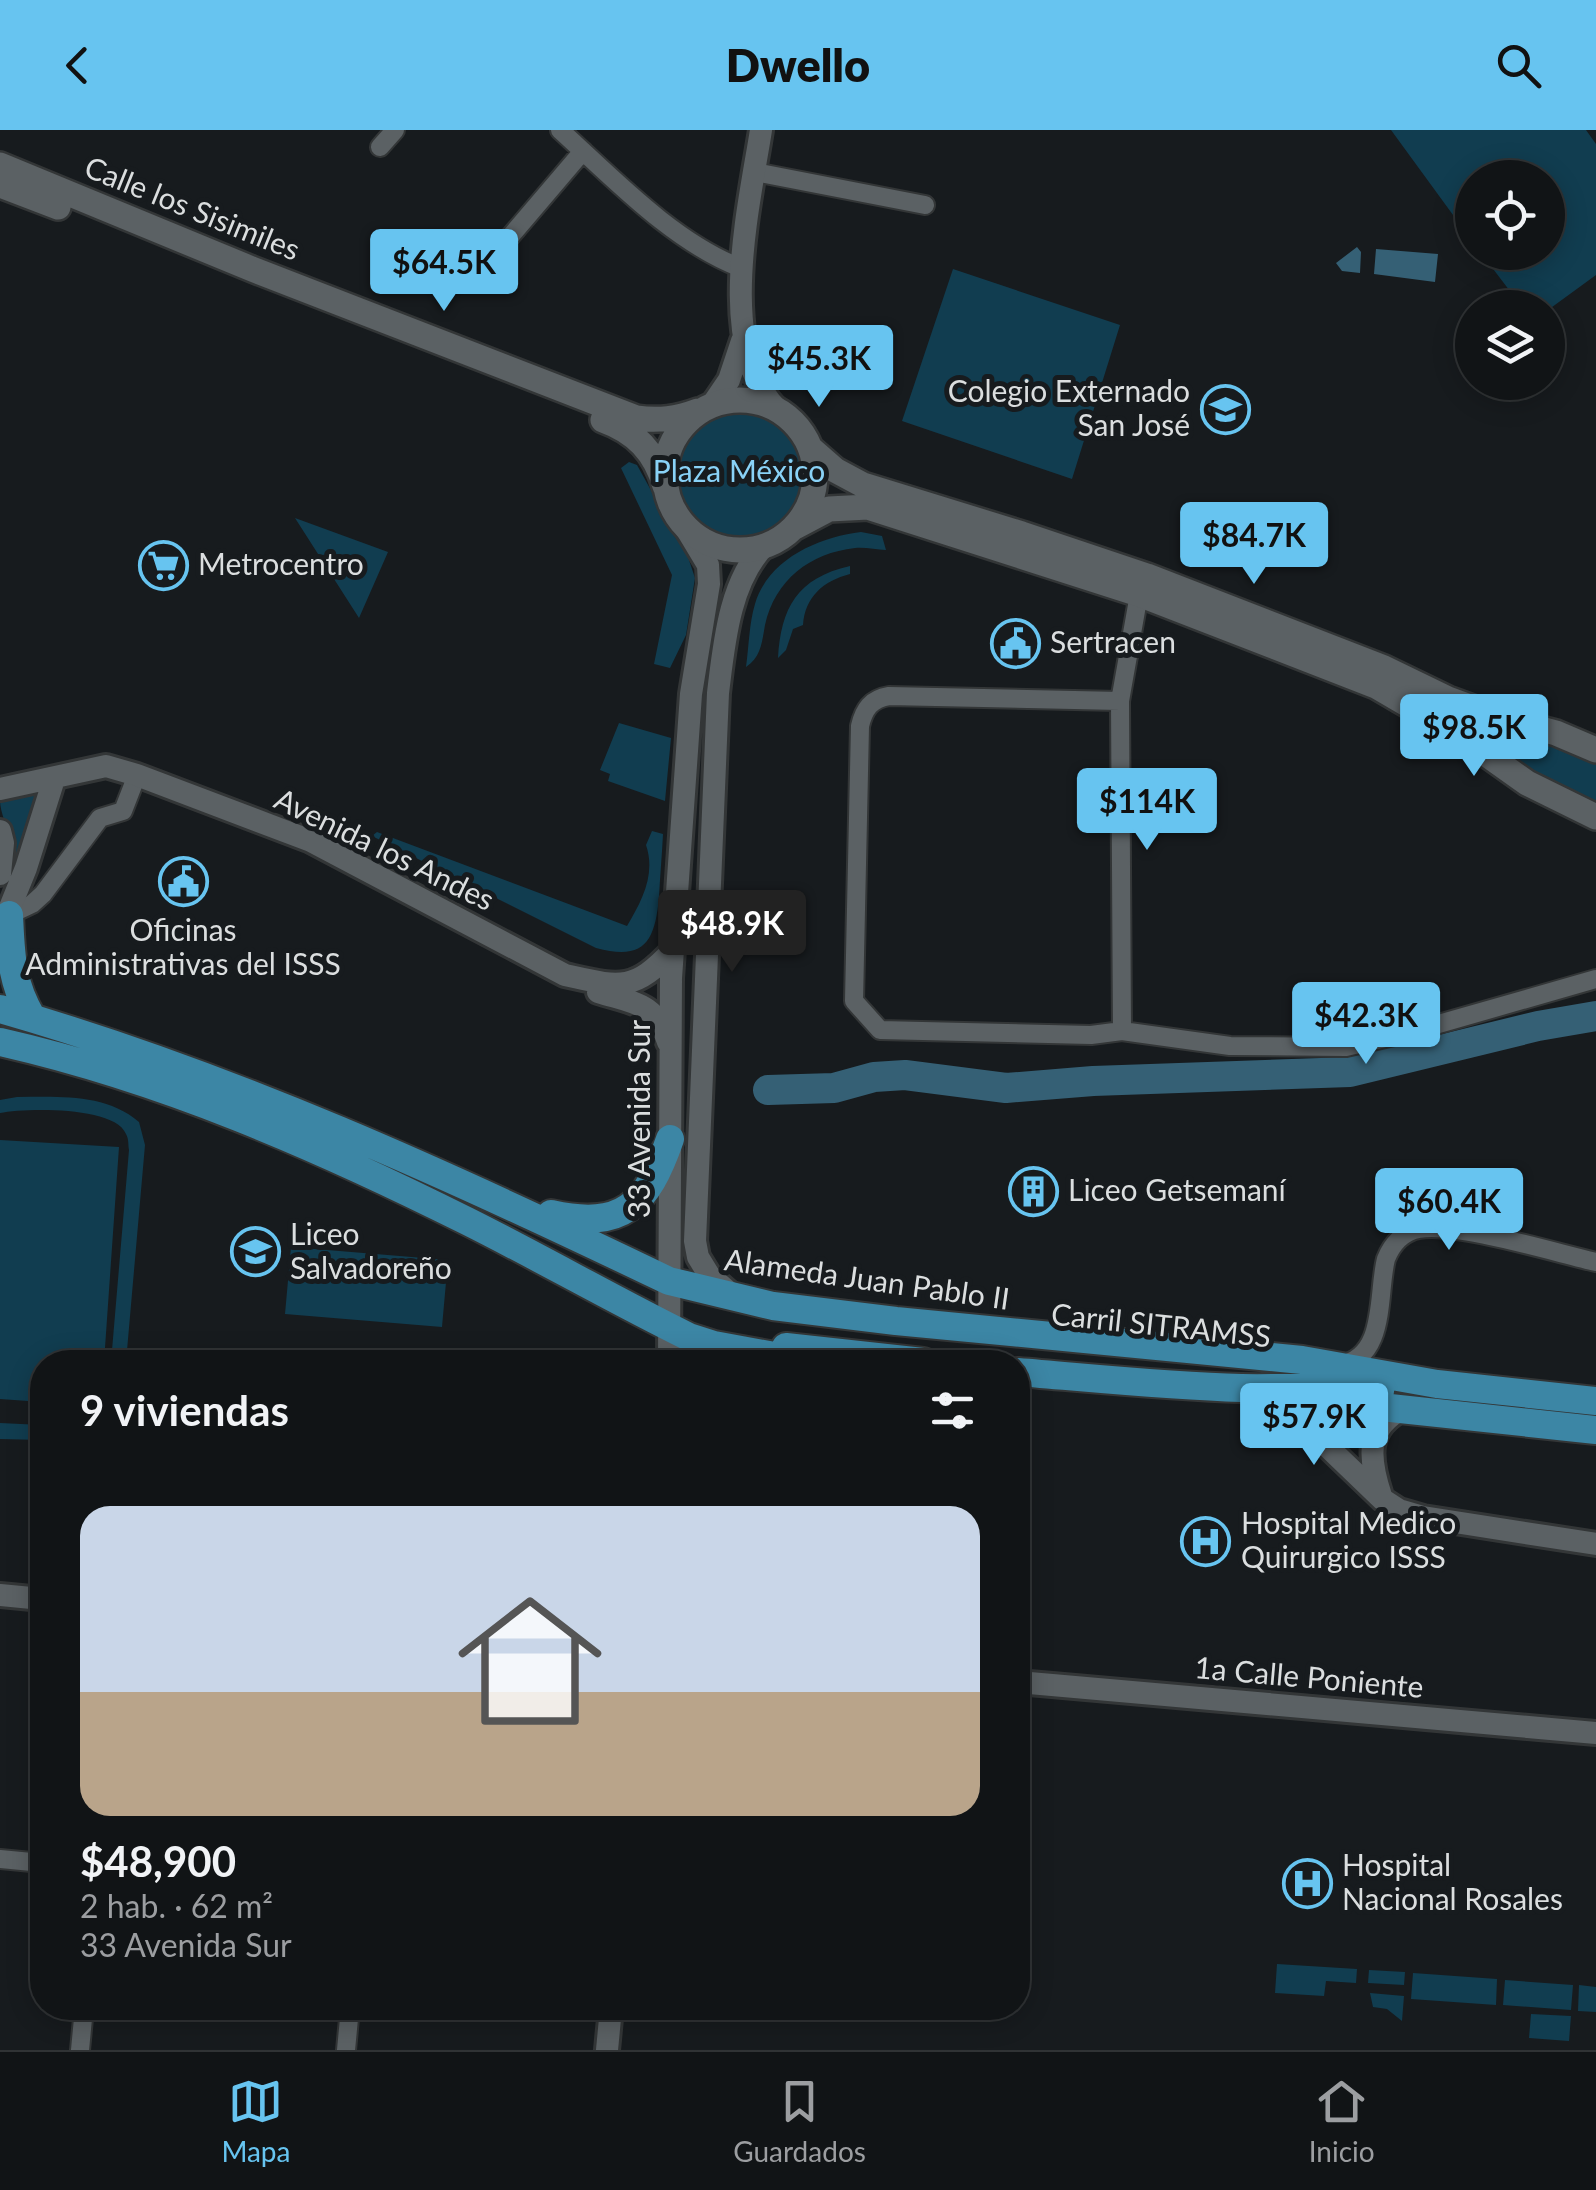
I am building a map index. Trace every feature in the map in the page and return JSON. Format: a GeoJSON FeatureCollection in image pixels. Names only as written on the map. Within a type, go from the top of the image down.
{"type":"FeatureCollection","features":[{"type":"Feature","properties":{"kind":"main road","name":"Calle los Sisimiles"},"geometry":{"type":"LineString","coordinates":[[0,165],[252,270],[636,418],[657,421],[706,408]]}},
{"type":"Feature","properties":{"kind":"main road","name":"Calle los Sisimiles"},"geometry":{"type":"LineString","coordinates":[[0,185],[612,423],[627,430],[652,454],[665,486]]}},
{"type":"Feature","properties":{"kind":"main road"},"geometry":{"type":"LineString","coordinates":[[1596,750],[1556,733],[1448,699],[1384,668],[1179,588],[1022,534],[862,486],[811,449],[798,427],[779,410],[743,400],[706,408],[685,422],[671,444],[665,486],[671,507],[704,542],[739,550],[766,546],[830,509],[868,507],[1139,594],[1376,686],[1458,734],[1528,782],[1596,817]]}},
{"type":"Feature","properties":{"kind":"main road"},"geometry":{"type":"LineString","coordinates":[[795,527],[808,507],[815,485],[811,449]]}},
{"type":"Feature","properties":{"kind":"main road"},"geometry":{"type":"LineString","coordinates":[[4,922],[12,972],[32,1018]]}},
{"type":"Feature","properties":{"kind":"main road","name":"Alameda Juan Pablo II"},"geometry":{"type":"LineString","coordinates":[[0,1008],[211,1080],[510,1205],[681,1285],[739,1300],[1328,1374],[1596,1402]]}},
{"type":"Feature","properties":{"kind":"main road"},"geometry":{"type":"LineString","coordinates":[[0,1042],[162,1087],[363,1170],[671,1328],[714,1345],[741,1350]]}},
{"type":"Feature","properties":{"kind":"main road"},"geometry":{"type":"LineString","coordinates":[[510,1205],[584,1221],[616,1216],[638,1202],[651,1186],[670,1139]]}},
{"type":"Feature","properties":{"kind":"main road","name":"Carril SITRAMSS"},"geometry":{"type":"LineString","coordinates":[[681,1285],[697,1298],[715,1305],[815,1323],[1243,1362],[1596,1415]]}},
{"type":"Feature","properties":{"kind":"main road"},"geometry":{"type":"LineString","coordinates":[[671,1328],[734,1342],[810,1350]]}},
{"type":"Feature","properties":{"kind":"main road","name":"Carril SITRAMSS"},"geometry":{"type":"LineString","coordinates":[[1030,1373],[1245,1388],[1328,1374]]}},
{"type":"Feature","properties":{"kind":"main road"},"geometry":{"type":"LineString","coordinates":[[1030,1384],[1404,1408],[1596,1430]]}},
{"type":"Feature","properties":{"kind":"street"},"geometry":{"type":"LineString","coordinates":[[380,147],[395,130]]}},
{"type":"Feature","properties":{"kind":"street"},"geometry":{"type":"LineString","coordinates":[[560,130],[697,247],[740,268]]}},
{"type":"Feature","properties":{"kind":"street"},"geometry":{"type":"LineString","coordinates":[[761,130],[740,268],[746,345],[757,384],[779,410]]}},
{"type":"Feature","properties":{"kind":"street"},"geometry":{"type":"LineString","coordinates":[[486,266],[583,151]]}},
{"type":"Feature","properties":{"kind":"street"},"geometry":{"type":"LineString","coordinates":[[755,172],[925,204]]}},
{"type":"Feature","properties":{"kind":"street"},"geometry":{"type":"LineString","coordinates":[[706,408],[729,380],[740,354],[744,323]]}},
{"type":"Feature","properties":{"kind":"street","name":"33 Avenida Sur"},"geometry":{"type":"LineString","coordinates":[[670,1350],[681,1285],[670,1139],[671,978],[691,694],[709,584],[708,566],[684,525]]}},
{"type":"Feature","properties":{"kind":"street","name":"33 Avenida Sur"},"geometry":{"type":"LineString","coordinates":[[739,1300],[709,1275],[698,1257],[695,1241],[718,698],[723,651],[740,586],[755,556],[766,546]]}},
{"type":"Feature","properties":{"kind":"street"},"geometry":{"type":"LineString","coordinates":[[1122,1031],[1120,700],[1139,594]]}},
{"type":"Feature","properties":{"kind":"street"},"geometry":{"type":"LineString","coordinates":[[1120,700],[889,696],[867,708],[860,726],[854,1002],[880,1030],[1090,1035],[1122,1031],[1230,1046],[1346,1047],[1596,979]]}},
{"type":"Feature","properties":{"kind":"street","name":"Avenida los Andes"},"geometry":{"type":"LineString","coordinates":[[0,789],[106,766],[137,775],[311,840],[565,975],[601,984],[637,982],[673,950]]}},
{"type":"Feature","properties":{"kind":"street"},"geometry":{"type":"LineString","coordinates":[[4,922],[43,894],[100,818],[123,811],[137,775]]}},
{"type":"Feature","properties":{"kind":"street"},"geometry":{"type":"LineString","coordinates":[[4,922],[54,780]]}},
{"type":"Feature","properties":{"kind":"street"},"geometry":{"type":"LineString","coordinates":[[0,832],[0,874]]}},
{"type":"Feature","properties":{"kind":"street"},"geometry":{"type":"LineString","coordinates":[[624,998],[671,978],[686,965],[708,930]]}},
{"type":"Feature","properties":{"kind":"street","name":"Avenida los Andes"},"geometry":{"type":"LineString","coordinates":[[565,975],[576,986],[624,998],[652,1011],[664,1026],[670,1048]]}},
{"type":"Feature","properties":{"kind":"street"},"geometry":{"type":"LineString","coordinates":[[1328,1374],[1357,1360],[1369,1348],[1386,1258],[1390,1248],[1411,1231],[1446,1228],[1596,1262]]}},
{"type":"Feature","properties":{"kind":"street"},"geometry":{"type":"LineString","coordinates":[[1374,1333],[1383,1364],[1422,1381]]}},
{"type":"Feature","properties":{"kind":"street"},"geometry":{"type":"LineString","coordinates":[[1280,1401],[1382,1499],[1399,1510],[1596,1544]]}},
{"type":"Feature","properties":{"kind":"street"},"geometry":{"type":"LineString","coordinates":[[1382,1499],[1372,1445],[1381,1424],[1404,1408]]}},
{"type":"Feature","properties":{"kind":"street"},"geometry":{"type":"LineString","coordinates":[[0,1595],[30,1599]]}},
{"type":"Feature","properties":{"kind":"street","name":"1a Calle Poniente"},"geometry":{"type":"LineString","coordinates":[[1030,1683],[1596,1733]]}},
{"type":"Feature","properties":{"kind":"street"},"geometry":{"type":"LineString","coordinates":[[0,1859],[30,1861]]}},
{"type":"Feature","properties":{"kind":"street"},"geometry":{"type":"LineString","coordinates":[[80,2050],[83,2020]]}},
{"type":"Feature","properties":{"kind":"street"},"geometry":{"type":"LineString","coordinates":[[346,2050],[349,2020]]}},
{"type":"Feature","properties":{"kind":"street"},"geometry":{"type":"LineString","coordinates":[[606,2050],[610,2020]]}},
{"type":"Feature","properties":{"kind":"green space"},"geometry":{"type":"Polygon","coordinates":[[[1391,130],[1586,130],[1596,144],[1596,275],[1565,298],[1565,290],[1509,290],[1494,270],[1565,270],[1565,160],[1455,160],[1455,218],[1391,130]]]}},
{"type":"Feature","properties":{"kind":"green space"},"geometry":{"type":"Polygon","coordinates":[[[953,269],[1120,325],[1072,479],[902,421],[953,269]]]}},
{"type":"Feature","properties":{"kind":"green space","name":"Plaza México"},"geometry":{"type":"Polygon","coordinates":[[[739,407],[764,412],[785,426],[799,447],[804,472],[799,497],[785,518],[764,532],[739,537],[714,532],[693,518],[679,497],[674,472],[679,447],[693,426],[714,412],[739,407]]]}},
{"type":"Feature","properties":{"kind":"green space"},"geometry":{"type":"Polygon","coordinates":[[[629,462],[637,465],[688,557],[695,578],[686,635],[670,668],[654,664],[672,575],[621,468],[629,462]]]}},
{"type":"Feature","properties":{"kind":"green space"},"geometry":{"type":"Polygon","coordinates":[[[295,518],[388,552],[359,618],[295,518]]]}},
{"type":"Feature","properties":{"kind":"green space"},"geometry":{"type":"Polygon","coordinates":[[[861,532],[882,536],[886,550],[839,551],[797,572],[777,595],[758,654],[746,667],[755,604],[771,574],[812,545],[861,532]]]}},
{"type":"Feature","properties":{"kind":"green space"},"geometry":{"type":"Polygon","coordinates":[[[850,566],[850,574],[824,586],[812,598],[803,625],[793,629],[786,650],[778,658],[783,624],[795,598],[817,578],[850,566]]]}},
{"type":"Feature","properties":{"kind":"green space"},"geometry":{"type":"Polygon","coordinates":[[[1411,697],[1596,762],[1596,808],[1411,697]]]}},
{"type":"Feature","properties":{"kind":"green space"},"geometry":{"type":"Polygon","coordinates":[[[619,723],[671,738],[665,801],[608,781],[610,774],[600,770],[619,723]]]}},
{"type":"Feature","properties":{"kind":"green space"},"geometry":{"type":"Polygon","coordinates":[[[38,794],[0,922],[8,840],[0,800],[38,794]]]}},
{"type":"Feature","properties":{"kind":"green space"},"geometry":{"type":"Polygon","coordinates":[[[652,831],[663,834],[657,913],[644,944],[626,952],[596,948],[372,836],[377,832],[627,926],[646,887],[646,845],[652,831]]]}},
{"type":"Feature","properties":{"kind":"green space"},"geometry":{"type":"Polygon","coordinates":[[[65,1097],[97,1101],[139,1122],[145,1145],[127,1350],[112,1350],[127,1136],[118,1125],[88,1114],[48,1110],[0,1113],[0,1100],[65,1097]]]}},
{"type":"Feature","properties":{"kind":"green space"},"geometry":{"type":"Polygon","coordinates":[[[0,1140],[119,1147],[105,1350],[30,1350],[30,1401],[0,1399],[0,1140]]]}},
{"type":"Feature","properties":{"kind":"green space"},"geometry":{"type":"Polygon","coordinates":[[[291,1247],[448,1260],[442,1327],[285,1314],[291,1247]]]}},
{"type":"Feature","properties":{"kind":"green space"},"geometry":{"type":"Polygon","coordinates":[[[0,1423],[30,1424],[30,1440],[0,1439],[0,1423]]]}},
{"type":"Feature","properties":{"kind":"green space"},"geometry":{"type":"Polygon","coordinates":[[[1277,1964],[1357,1969],[1356,1983],[1326,1981],[1324,1996],[1275,1993],[1277,1964]]]}},
{"type":"Feature","properties":{"kind":"green space"},"geometry":{"type":"Polygon","coordinates":[[[1369,1970],[1405,1972],[1404,1985],[1368,1983],[1369,1970]]]}},
{"type":"Feature","properties":{"kind":"green space"},"geometry":{"type":"Polygon","coordinates":[[[1413,1973],[1497,1979],[1496,2005],[1411,1999],[1413,1973]]]}},
{"type":"Feature","properties":{"kind":"green space"},"geometry":{"type":"Polygon","coordinates":[[[1505,1980],[1573,1985],[1571,2010],[1503,2005],[1505,1980]]]}},
{"type":"Feature","properties":{"kind":"green space"},"geometry":{"type":"Polygon","coordinates":[[[1579,1985],[1596,1987],[1596,2012],[1578,2011],[1579,1985]]]}},
{"type":"Feature","properties":{"kind":"green space"},"geometry":{"type":"Polygon","coordinates":[[[1370,1993],[1404,1996],[1402,2021],[1387,2009],[1373,2007],[1370,1993]]]}},
{"type":"Feature","properties":{"kind":"green space"},"geometry":{"type":"Polygon","coordinates":[[[1531,2014],[1571,2016],[1569,2041],[1529,2038],[1531,2014]]]}},
{"type":"Feature","properties":{"kind":"shaded area"},"geometry":{"type":"Polygon","coordinates":[[[1357,247],[1361,252],[1360,273],[1342,271],[1336,263],[1357,247]]]}},
{"type":"Feature","properties":{"kind":"shaded area"},"geometry":{"type":"Polygon","coordinates":[[[1376,249],[1438,254],[1435,282],[1374,274],[1376,249]]]}},
{"type":"Feature","properties":{"kind":"waterway"},"geometry":{"type":"LineString","coordinates":[[768,1090],[834,1088],[874,1077],[905,1075],[1006,1088],[1350,1072],[1538,1026],[1596,1016]]}},
{"type":"Feature","properties":{"kind":"place","name":"Colegio Externado San José"},"geometry":{"type":"Point","coordinates":[1225,409]}},
{"type":"Feature","properties":{"kind":"place","name":"Metrocentro"},"geometry":{"type":"Point","coordinates":[163,565]}},
{"type":"Feature","properties":{"kind":"place","name":"Sertracen"},"geometry":{"type":"Point","coordinates":[1015,643]}},
{"type":"Feature","properties":{"kind":"place","name":"Oficinas Administrativas del ISSS"},"geometry":{"type":"Point","coordinates":[183,882]}},
{"type":"Feature","properties":{"kind":"place","name":"Liceo Getsemaní"},"geometry":{"type":"Point","coordinates":[1033,1191]}},
{"type":"Feature","properties":{"kind":"place","name":"Liceo Salvadoreño"},"geometry":{"type":"Point","coordinates":[255,1252]}},
{"type":"Feature","properties":{"kind":"place","name":"Hospital Medico Quirurgico ISSS"},"geometry":{"type":"Point","coordinates":[1206,1541]}},
{"type":"Feature","properties":{"kind":"place","name":"Hospital Nacional Rosales"},"geometry":{"type":"Point","coordinates":[1307,1883]}}]}
